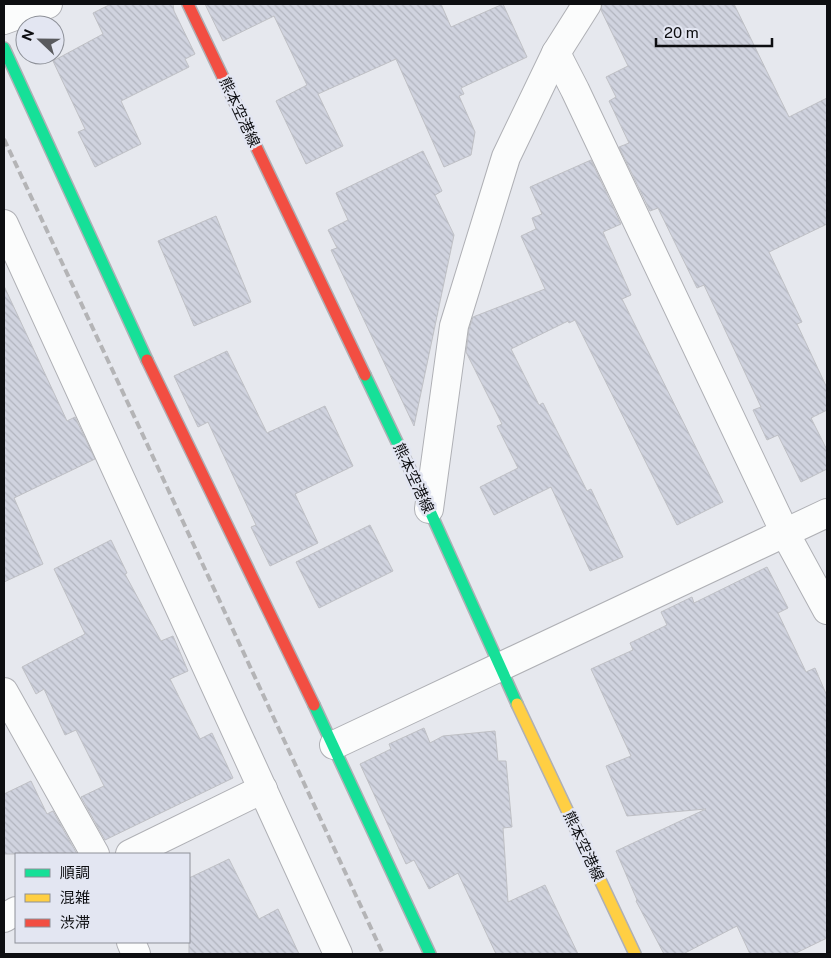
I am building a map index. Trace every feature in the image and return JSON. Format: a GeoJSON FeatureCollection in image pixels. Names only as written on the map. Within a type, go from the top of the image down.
{"type":"FeatureCollection","features":[{"type":"Feature","properties":{"kind":"main road","name":"熊本空港線"},"geometry":{"type":"LineString","coordinates":[[188,4],[429,509],[499,666],[635,954]]}},
{"type":"Feature","properties":{"kind":"main road"},"geometry":{"type":"LineString","coordinates":[[4,48],[122,308],[334,745],[430,954]]}},
{"type":"Feature","properties":{"kind":"street"},"geometry":{"type":"LineString","coordinates":[[4,20],[48,4]]}},
{"type":"Feature","properties":{"kind":"street"},"geometry":{"type":"LineString","coordinates":[[429,509],[454,326],[506,157],[556,53],[587,4]]}},
{"type":"Feature","properties":{"kind":"street"},"geometry":{"type":"LineString","coordinates":[[556,53],[584,108],[785,533],[827,610]]}},
{"type":"Feature","properties":{"kind":"street"},"geometry":{"type":"LineString","coordinates":[[4,224],[338,954]]}},
{"type":"Feature","properties":{"kind":"street"},"geometry":{"type":"LineString","coordinates":[[334,745],[827,513]]}},
{"type":"Feature","properties":{"kind":"street"},"geometry":{"type":"LineString","coordinates":[[4,692],[94,853]]}},
{"type":"Feature","properties":{"kind":"street"},"geometry":{"type":"LineString","coordinates":[[132,853],[263,789]]}},
{"type":"Feature","properties":{"kind":"street"},"geometry":{"type":"LineString","coordinates":[[4,918],[15,912]]}},
{"type":"Feature","properties":{"kind":"building"},"geometry":{"type":"Polygon","coordinates":[[[111,4],[173,4],[174,11],[195,54],[185,59],[189,67],[121,101],[141,144],[95,167],[78,132],[85,129],[55,65],[65,65],[65,55],[103,34],[93,13],[111,4]]]}},
{"type":"Feature","properties":{"kind":"building"},"geometry":{"type":"Polygon","coordinates":[[[205,4],[441,4],[451,27],[503,4],[527,57],[461,88],[464,94],[459,96],[475,132],[471,155],[444,167],[396,59],[318,94],[343,146],[306,164],[276,101],[307,85],[274,16],[223,41],[205,4]]]}},
{"type":"Feature","properties":{"kind":"building"},"geometry":{"type":"Polygon","coordinates":[[[602,4],[734,4],[789,117],[827,98],[827,224],[769,252],[802,322],[797,324],[827,388],[827,410],[811,418],[827,450],[827,469],[801,482],[778,435],[767,440],[753,410],[761,407],[704,285],[697,288],[658,208],[650,211],[619,147],[629,143],[609,101],[616,97],[606,77],[628,66],[601,10],[602,4]]]}},
{"type":"Feature","properties":{"kind":"building"},"geometry":{"type":"Polygon","coordinates":[[[423,151],[442,191],[435,195],[454,235],[414,426],[331,250],[337,248],[328,230],[348,220],[336,193],[423,151]]]}},
{"type":"Feature","properties":{"kind":"building"},"geometry":{"type":"Polygon","coordinates":[[[591,160],[621,224],[603,232],[631,295],[622,299],[723,502],[677,525],[575,320],[569,323],[568,321],[511,349],[539,405],[543,403],[587,491],[591,489],[623,557],[590,571],[551,487],[494,515],[480,487],[518,468],[497,426],[502,424],[466,352],[469,329],[473,317],[545,289],[521,236],[536,229],[532,218],[542,214],[530,187],[591,160]]]}},
{"type":"Feature","properties":{"kind":"building"},"geometry":{"type":"Polygon","coordinates":[[[216,216],[251,302],[194,326],[158,241],[216,216]]]}},
{"type":"Feature","properties":{"kind":"building"},"geometry":{"type":"Polygon","coordinates":[[[4,286],[67,421],[75,417],[95,459],[14,498],[43,564],[4,582],[4,286]]]}},
{"type":"Feature","properties":{"kind":"building"},"geometry":{"type":"Polygon","coordinates":[[[227,351],[267,433],[325,406],[353,466],[295,494],[318,543],[270,566],[251,527],[256,525],[208,422],[198,427],[174,376],[227,351]]]}},
{"type":"Feature","properties":{"kind":"building"},"geometry":{"type":"Polygon","coordinates":[[[370,525],[393,571],[319,608],[296,562],[370,525]]]}},
{"type":"Feature","properties":{"kind":"building"},"geometry":{"type":"Polygon","coordinates":[[[111,540],[127,573],[125,574],[161,641],[173,636],[188,671],[170,679],[200,739],[212,733],[233,778],[105,840],[81,797],[104,786],[76,730],[65,735],[44,689],[36,694],[22,667],[85,634],[54,569],[111,540]]]}},
{"type":"Feature","properties":{"kind":"building"},"geometry":{"type":"Polygon","coordinates":[[[767,567],[788,608],[778,613],[806,672],[815,668],[827,696],[827,938],[794,954],[750,954],[737,926],[683,954],[664,954],[636,901],[616,851],[706,809],[627,816],[606,766],[631,756],[591,669],[633,650],[630,643],[667,625],[661,612],[692,597],[694,603],[767,567]]]}},
{"type":"Feature","properties":{"kind":"building"},"geometry":{"type":"Polygon","coordinates":[[[424,728],[430,743],[443,736],[495,731],[498,761],[506,761],[512,827],[503,828],[508,902],[545,885],[578,954],[496,954],[458,873],[429,889],[414,860],[406,864],[360,764],[391,749],[389,744],[424,728]]]}},
{"type":"Feature","properties":{"kind":"building"},"geometry":{"type":"Polygon","coordinates":[[[31,781],[47,814],[53,811],[76,853],[4,854],[4,794],[31,781]]]}},
{"type":"Feature","properties":{"kind":"building"},"geometry":{"type":"Polygon","coordinates":[[[229,859],[259,919],[278,909],[299,954],[189,954],[190,878],[229,859]]]}},
{"type":"Feature","properties":{"kind":"railway"},"geometry":{"type":"LineString","coordinates":[[4,139],[383,954]]}},
{"type":"Feature","properties":{"kind":"traffic: fast"},"geometry":{"type":"LineString","coordinates":[[4,48],[147,360]]}},
{"type":"Feature","properties":{"kind":"traffic: fast"},"geometry":{"type":"LineString","coordinates":[[365,375],[429,509],[517,704]]}},
{"type":"Feature","properties":{"kind":"traffic: fast"},"geometry":{"type":"LineString","coordinates":[[314,705],[430,954]]}},
{"type":"Feature","properties":{"kind":"traffic: slow"},"geometry":{"type":"LineString","coordinates":[[517,704],[635,954]]}},
{"type":"Feature","properties":{"kind":"traffic: jam"},"geometry":{"type":"LineString","coordinates":[[188,4],[365,375]]}},
{"type":"Feature","properties":{"kind":"traffic: jam"},"geometry":{"type":"LineString","coordinates":[[147,360],[314,705]]}}]}
